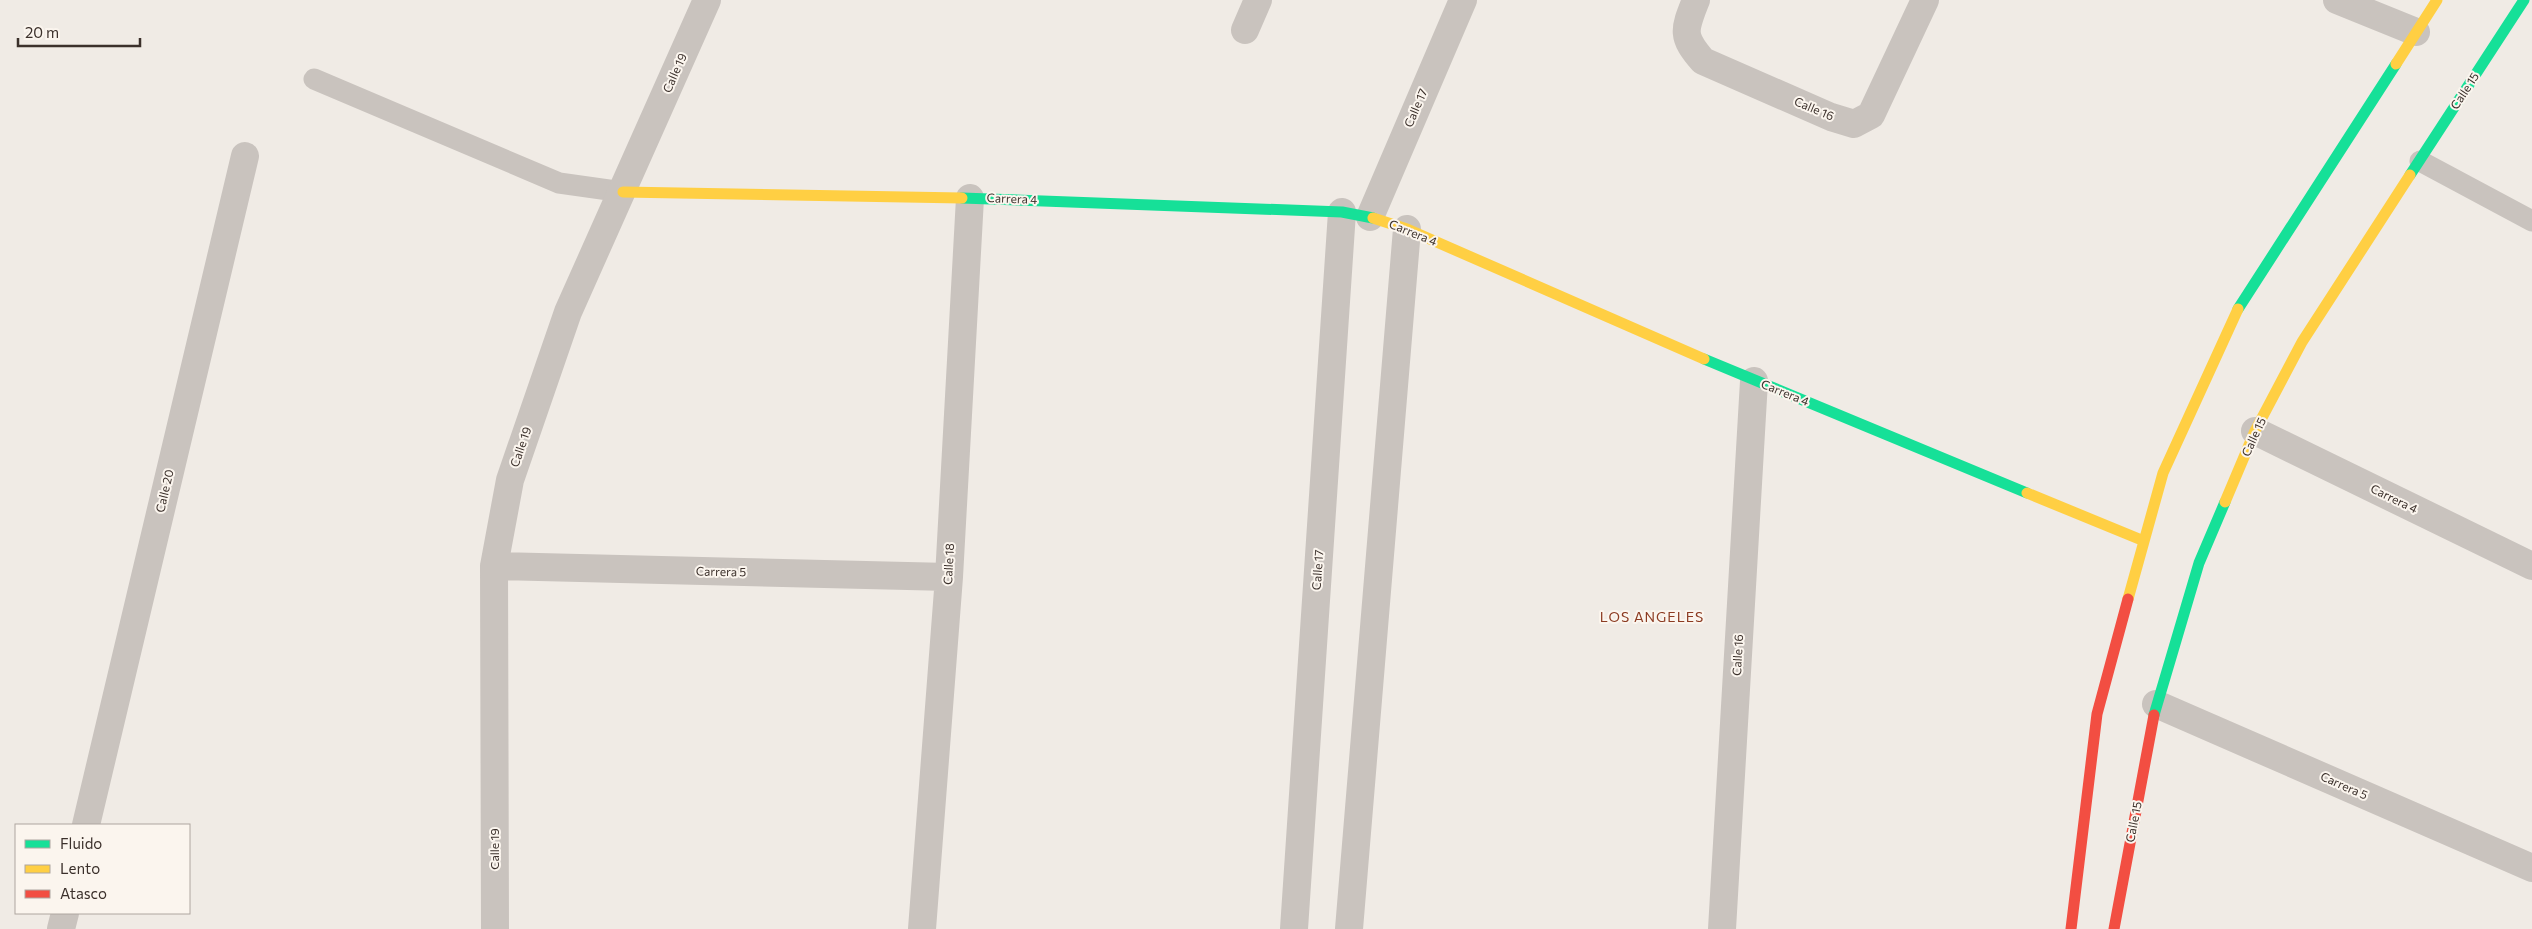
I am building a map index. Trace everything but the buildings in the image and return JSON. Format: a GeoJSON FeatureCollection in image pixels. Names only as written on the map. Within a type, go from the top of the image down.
{"type":"FeatureCollection","features":[{"type":"Feature","properties":{"kind":"street","name":"Calle 19"},"geometry":{"type":"LineString","coordinates":[[495,929],[494,566],[510,480],[568,312],[707,0]]}},
{"type":"Feature","properties":{"kind":"street"},"geometry":{"type":"LineString","coordinates":[[1245,30],[1258,0]]}},
{"type":"Feature","properties":{"kind":"street","name":"Calle 17"},"geometry":{"type":"LineString","coordinates":[[1370,217],[1463,0]]}},
{"type":"Feature","properties":{"kind":"street","name":"Calle 16"},"geometry":{"type":"LineString","coordinates":[[1696,0],[1687,22],[1688,43],[1703,61],[1831,117],[1854,124],[1872,115],[1925,0]]}},
{"type":"Feature","properties":{"kind":"street"},"geometry":{"type":"LineString","coordinates":[[2337,0],[2416,32]]}},
{"type":"Feature","properties":{"kind":"street"},"geometry":{"type":"LineString","coordinates":[[2071,929],[2097,714],[2163,473],[2239,307],[2437,0]]}},
{"type":"Feature","properties":{"kind":"street","name":"Calle 15"},"geometry":{"type":"LineString","coordinates":[[2114,929],[2156,704],[2199,563],[2255,431],[2302,342],[2524,0]]}},
{"type":"Feature","properties":{"kind":"street","name":"Calle 20"},"geometry":{"type":"LineString","coordinates":[[86,824],[245,156]]}},
{"type":"Feature","properties":{"kind":"street","name":"Carrera 4"},"geometry":{"type":"LineString","coordinates":[[623,192],[970,198],[1342,212],[1370,217],[1407,229],[1754,381],[2144,541]]}},
{"type":"Feature","properties":{"kind":"street","name":"Calle 18"},"geometry":{"type":"LineString","coordinates":[[922,929],[948,577],[970,198]]}},
{"type":"Feature","properties":{"kind":"street","name":"Calle 17"},"geometry":{"type":"LineString","coordinates":[[1294,929],[1342,212]]}},
{"type":"Feature","properties":{"kind":"street"},"geometry":{"type":"LineString","coordinates":[[1349,929],[1407,229]]}},
{"type":"Feature","properties":{"kind":"street","name":"Calle 16"},"geometry":{"type":"LineString","coordinates":[[1722,929],[1754,381]]}},
{"type":"Feature","properties":{"kind":"street","name":"Carrera 4"},"geometry":{"type":"LineString","coordinates":[[2255,431],[2532,566]]}},
{"type":"Feature","properties":{"kind":"street","name":"Carrera 5"},"geometry":{"type":"LineString","coordinates":[[494,566],[948,577]]}},
{"type":"Feature","properties":{"kind":"street","name":"Carrera 5"},"geometry":{"type":"LineString","coordinates":[[2156,704],[2532,868]]}},
{"type":"Feature","properties":{"kind":"street"},"geometry":{"type":"LineString","coordinates":[[61,929],[65,914]]}},
{"type":"Feature","properties":{"kind":"lane"},"geometry":{"type":"LineString","coordinates":[[314,79],[559,183],[623,192]]}},
{"type":"Feature","properties":{"kind":"lane"},"geometry":{"type":"LineString","coordinates":[[2420,161],[2532,221]]}},
{"type":"Feature","properties":{"kind":"traffic: fast"},"geometry":{"type":"LineString","coordinates":[[2410,175],[2524,0]]}},
{"type":"Feature","properties":{"kind":"traffic: fast"},"geometry":{"type":"LineString","coordinates":[[2238,309],[2396,64]]}},
{"type":"Feature","properties":{"kind":"traffic: fast"},"geometry":{"type":"LineString","coordinates":[[962,198],[1342,212],[1373,218]]}},
{"type":"Feature","properties":{"kind":"traffic: fast"},"geometry":{"type":"LineString","coordinates":[[1704,359],[2027,493]]}},
{"type":"Feature","properties":{"kind":"traffic: fast"},"geometry":{"type":"LineString","coordinates":[[2154,715],[2199,563],[2225,502]]}},
{"type":"Feature","properties":{"kind":"traffic: slow"},"geometry":{"type":"LineString","coordinates":[[2396,64],[2437,0]]}},
{"type":"Feature","properties":{"kind":"traffic: slow"},"geometry":{"type":"LineString","coordinates":[[2225,502],[2255,431],[2302,342],[2410,175]]}},
{"type":"Feature","properties":{"kind":"traffic: slow"},"geometry":{"type":"LineString","coordinates":[[623,192],[962,198]]}},
{"type":"Feature","properties":{"kind":"traffic: slow"},"geometry":{"type":"LineString","coordinates":[[1373,218],[1407,229],[1704,359]]}},
{"type":"Feature","properties":{"kind":"traffic: slow"},"geometry":{"type":"LineString","coordinates":[[2128,599],[2163,473],[2238,309]]}},
{"type":"Feature","properties":{"kind":"traffic: slow"},"geometry":{"type":"LineString","coordinates":[[2027,493],[2144,541]]}},
{"type":"Feature","properties":{"kind":"traffic: jam"},"geometry":{"type":"LineString","coordinates":[[2071,929],[2097,714],[2128,599]]}},
{"type":"Feature","properties":{"kind":"traffic: jam"},"geometry":{"type":"LineString","coordinates":[[2114,929],[2154,715]]}},
{"type":"Feature","properties":{"kind":"district","name":"LOS ANGELES"},"geometry":{"type":"Point","coordinates":[1652,617]}}]}
